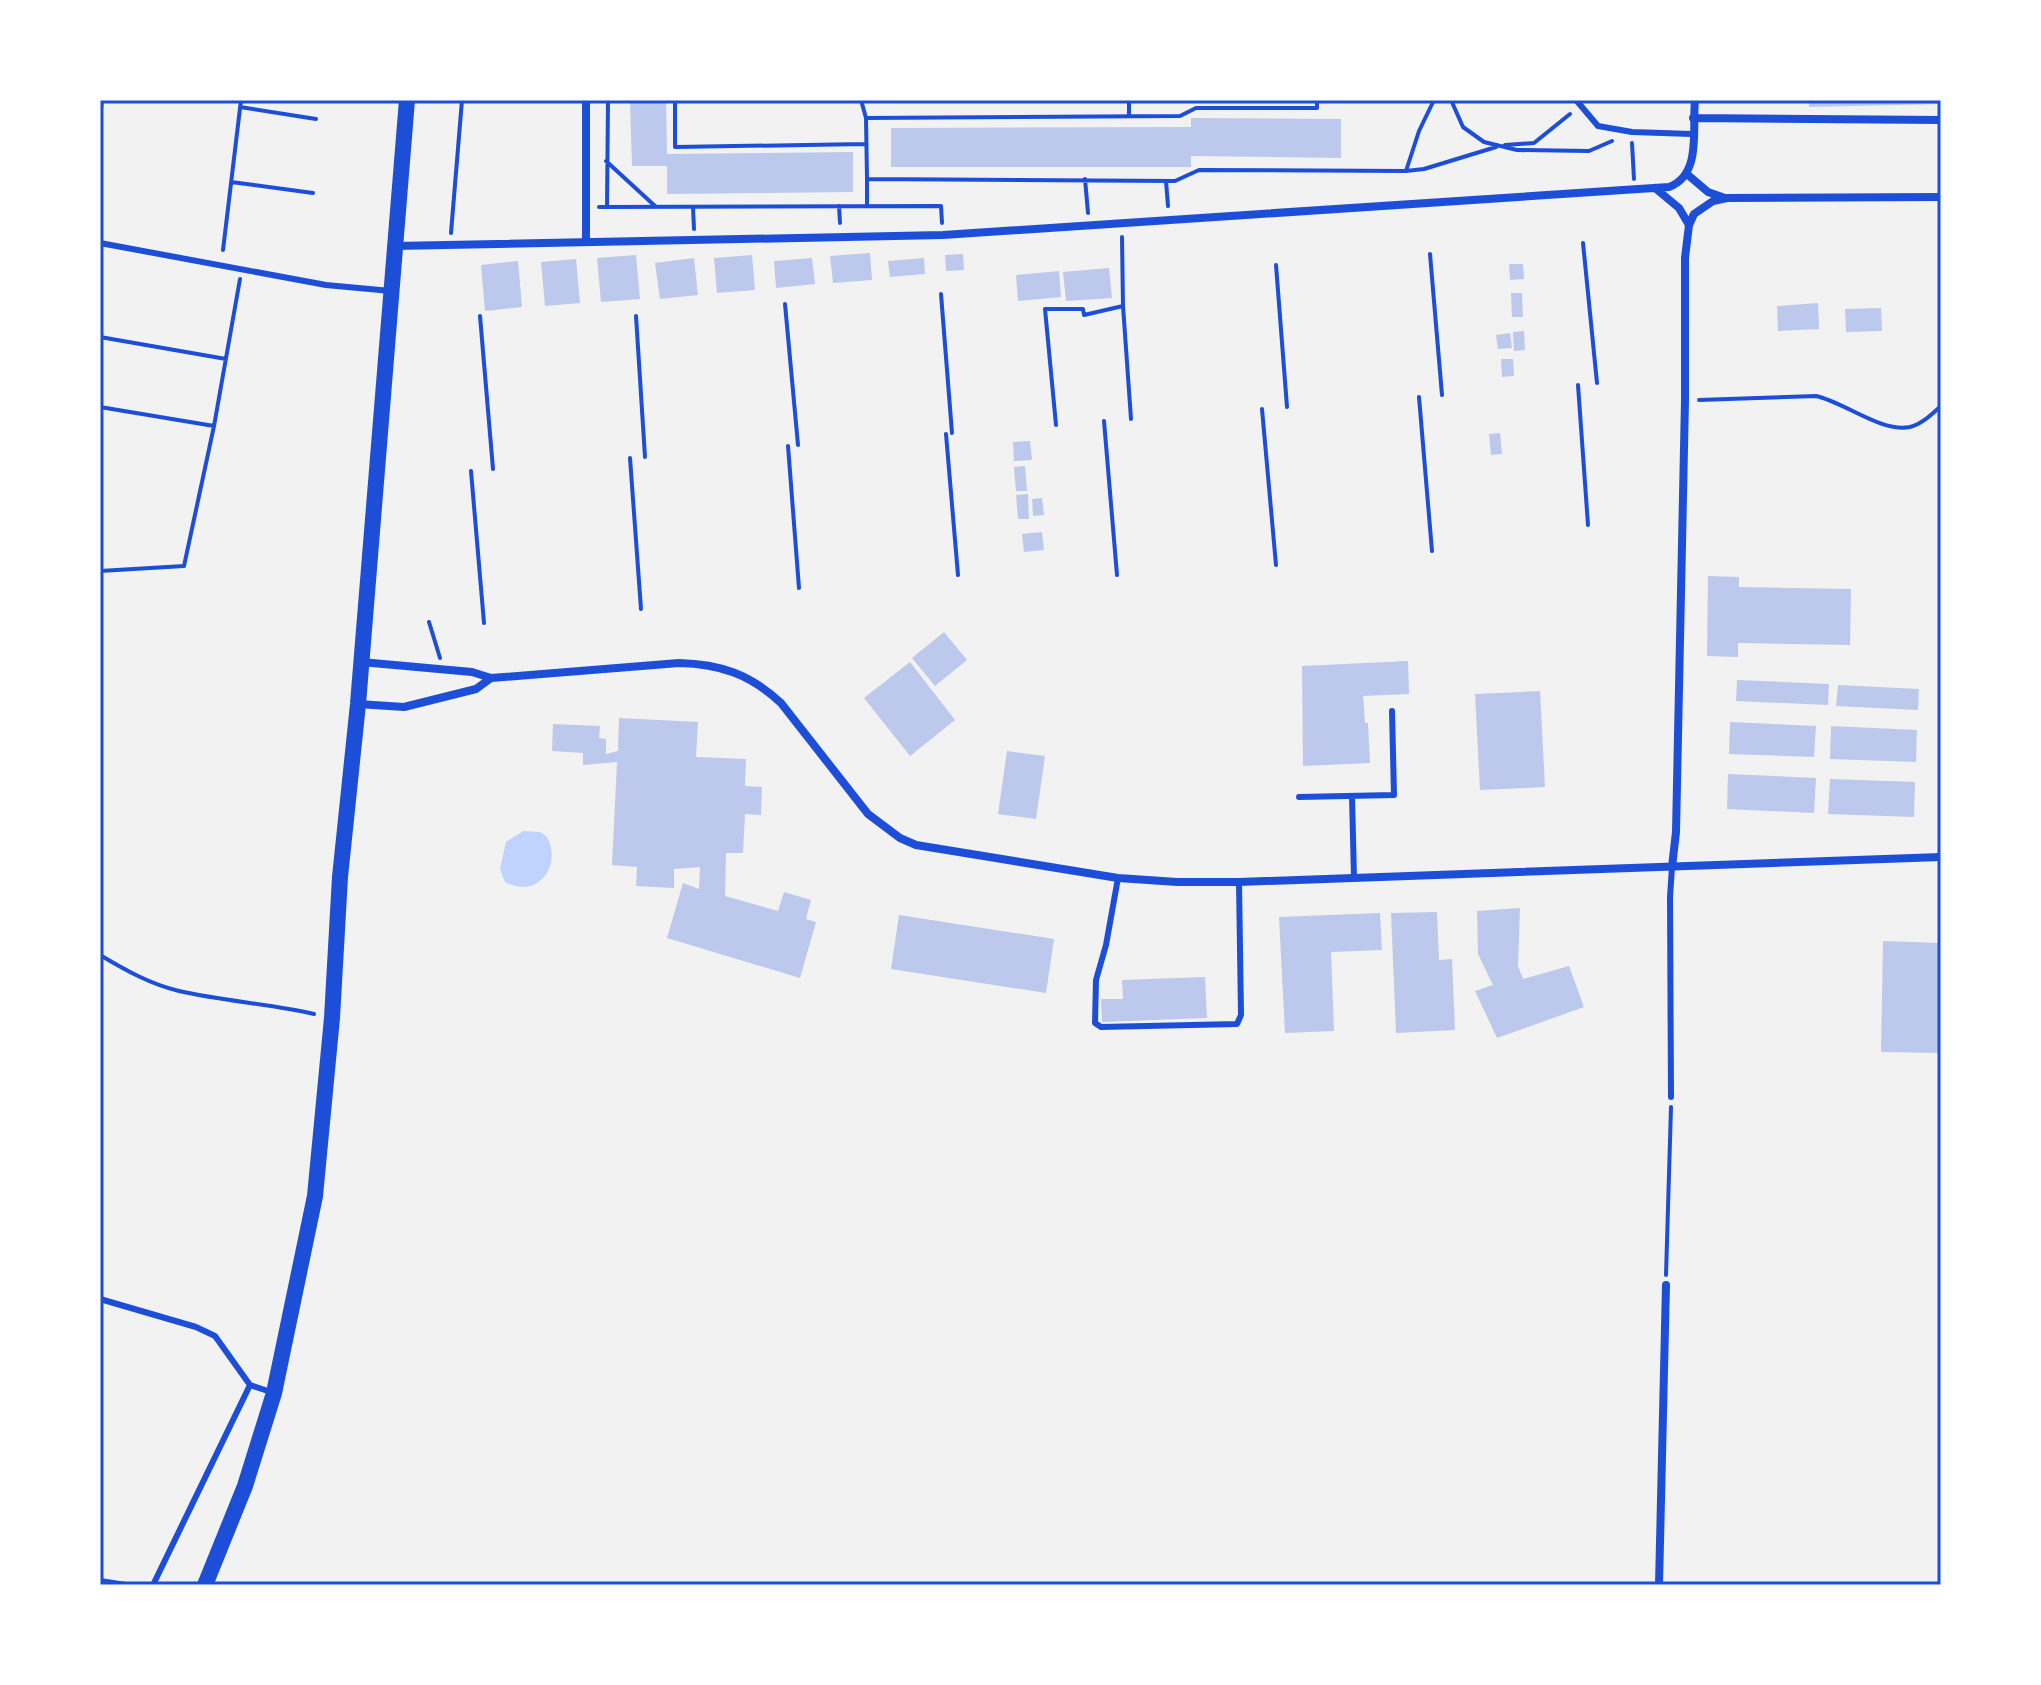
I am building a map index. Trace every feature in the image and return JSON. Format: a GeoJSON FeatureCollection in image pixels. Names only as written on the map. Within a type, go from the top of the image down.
{"type":"FeatureCollection","features":[{"type":"Feature","properties":{"kind":"main road"},"geometry":{"type":"LineString","coordinates":[[205,1585],[258,1448],[274,1393],[315,1196],[334,999],[340,877],[358,704],[407,100]]}},
{"type":"Feature","properties":{"kind":"street"},"geometry":{"type":"LineString","coordinates":[[586,100],[586,241]]}},
{"type":"Feature","properties":{"kind":"street"},"geometry":{"type":"LineString","coordinates":[[395,246],[943,235],[1654,188],[1679,183],[1688,175],[1695,100]]}},
{"type":"Feature","properties":{"kind":"street"},"geometry":{"type":"LineString","coordinates":[[1693,118],[1941,120]]}},
{"type":"Feature","properties":{"kind":"street"},"geometry":{"type":"LineString","coordinates":[[1688,175],[1708,192],[1726,199]]}},
{"type":"Feature","properties":{"kind":"street"},"geometry":{"type":"LineString","coordinates":[[1654,188],[1679,208],[1689,225]]}},
{"type":"Feature","properties":{"kind":"street"},"geometry":{"type":"LineString","coordinates":[[1672,867],[1676,832],[1685,258],[1689,225],[1694,214],[1703,206],[1726,199],[1941,197]]}},
{"type":"Feature","properties":{"kind":"street"},"geometry":{"type":"LineString","coordinates":[[361,662],[472,672],[491,678],[679,663],[705,663],[727,668],[764,687],[781,703],[868,814],[900,838],[941,851],[1118,878],[1239,882],[1941,857]]}},
{"type":"Feature","properties":{"kind":"street"},"geometry":{"type":"LineString","coordinates":[[358,704],[404,707],[476,689],[491,678]]}},
{"type":"Feature","properties":{"kind":"street"},"geometry":{"type":"LineString","coordinates":[[1659,1585],[1666,1285]]}},
{"type":"Feature","properties":{"kind":"lane"},"geometry":{"type":"LineString","coordinates":[[1577,103],[1598,126],[1632,132],[1692,134]]}},
{"type":"Feature","properties":{"kind":"lane"},"geometry":{"type":"LineString","coordinates":[[100,243],[326,285],[391,291]]}},
{"type":"Feature","properties":{"kind":"lane"},"geometry":{"type":"LineString","coordinates":[[1299,797],[1394,795],[1392,711]]}},
{"type":"Feature","properties":{"kind":"lane"},"geometry":{"type":"LineString","coordinates":[[1352,796],[1354,878]]}},
{"type":"Feature","properties":{"kind":"lane"},"geometry":{"type":"LineString","coordinates":[[1671,1097],[1672,867]]}},
{"type":"Feature","properties":{"kind":"lane"},"geometry":{"type":"LineString","coordinates":[[1118,878],[1096,980],[1095,1023],[1101,1027],[1237,1024],[1241,1015],[1239,882]]}},
{"type":"Feature","properties":{"kind":"lane"},"geometry":{"type":"LineString","coordinates":[[100,1299],[196,1327],[215,1336],[250,1385],[274,1393]]}},
{"type":"Feature","properties":{"kind":"lane"},"geometry":{"type":"LineString","coordinates":[[153,1585],[250,1385]]}},
{"type":"Feature","properties":{"kind":"lane"},"geometry":{"type":"LineString","coordinates":[[100,1581],[126,1585]]}},
{"type":"Feature","properties":{"kind":"path"},"geometry":{"type":"LineString","coordinates":[[100,118],[102,100]]}},
{"type":"Feature","properties":{"kind":"path"},"geometry":{"type":"LineString","coordinates":[[223,250],[241,100]]}},
{"type":"Feature","properties":{"kind":"path"},"geometry":{"type":"LineString","coordinates":[[450,244],[462,100]]}},
{"type":"Feature","properties":{"kind":"path"},"geometry":{"type":"LineString","coordinates":[[607,207],[608,100]]}},
{"type":"Feature","properties":{"kind":"path"},"geometry":{"type":"LineString","coordinates":[[675,100],[675,147],[866,144]]}},
{"type":"Feature","properties":{"kind":"path"},"geometry":{"type":"LineString","coordinates":[[861,100],[866,118],[867,206]]}},
{"type":"Feature","properties":{"kind":"path"},"geometry":{"type":"LineString","coordinates":[[1129,100],[1129,115]]}},
{"type":"Feature","properties":{"kind":"path"},"geometry":{"type":"LineString","coordinates":[[866,118],[1180,116],[1196,108],[1317,108],[1317,100]]}},
{"type":"Feature","properties":{"kind":"path"},"geometry":{"type":"LineString","coordinates":[[1406,171],[1419,131],[1434,100]]}},
{"type":"Feature","properties":{"kind":"path"},"geometry":{"type":"LineString","coordinates":[[1451,100],[1463,127],[1484,142],[1499,146],[1529,151],[1589,151],[1632,132],[1635,189]]}},
{"type":"Feature","properties":{"kind":"path"},"geometry":{"type":"LineString","coordinates":[[867,179],[1175,181],[1199,170],[1406,171],[1424,169],[1499,146],[1534,143],[1577,103]]}},
{"type":"Feature","properties":{"kind":"path"},"geometry":{"type":"LineString","coordinates":[[240,107],[316,119]]}},
{"type":"Feature","properties":{"kind":"path"},"geometry":{"type":"LineString","coordinates":[[606,161],[656,208]]}},
{"type":"Feature","properties":{"kind":"path"},"geometry":{"type":"LineString","coordinates":[[1085,179],[1089,225]]}},
{"type":"Feature","properties":{"kind":"path"},"geometry":{"type":"LineString","coordinates":[[1166,181],[1169,219]]}},
{"type":"Feature","properties":{"kind":"path"},"geometry":{"type":"LineString","coordinates":[[231,182],[313,193]]}},
{"type":"Feature","properties":{"kind":"path"},"geometry":{"type":"LineString","coordinates":[[585,207],[941,206],[943,235]]}},
{"type":"Feature","properties":{"kind":"path"},"geometry":{"type":"LineString","coordinates":[[693,207],[695,239]]}},
{"type":"Feature","properties":{"kind":"path"},"geometry":{"type":"LineString","coordinates":[[1122,223],[1123,306],[1131,419]]}},
{"type":"Feature","properties":{"kind":"path"},"geometry":{"type":"LineString","coordinates":[[1583,243],[1597,383]]}},
{"type":"Feature","properties":{"kind":"path"},"geometry":{"type":"LineString","coordinates":[[1430,254],[1442,395]]}},
{"type":"Feature","properties":{"kind":"path"},"geometry":{"type":"LineString","coordinates":[[1276,265],[1287,407]]}},
{"type":"Feature","properties":{"kind":"path"},"geometry":{"type":"LineString","coordinates":[[100,571],[184,566],[214,426],[242,269]]}},
{"type":"Feature","properties":{"kind":"path"},"geometry":{"type":"LineString","coordinates":[[941,294],[952,433]]}},
{"type":"Feature","properties":{"kind":"path"},"geometry":{"type":"LineString","coordinates":[[785,304],[798,445]]}},
{"type":"Feature","properties":{"kind":"path"},"geometry":{"type":"LineString","coordinates":[[1056,425],[1045,309],[1083,309],[1084,315],[1123,306]]}},
{"type":"Feature","properties":{"kind":"path"},"geometry":{"type":"LineString","coordinates":[[480,316],[493,469]]}},
{"type":"Feature","properties":{"kind":"path"},"geometry":{"type":"LineString","coordinates":[[636,316],[645,457]]}},
{"type":"Feature","properties":{"kind":"path"},"geometry":{"type":"LineString","coordinates":[[100,337],[226,359]]}},
{"type":"Feature","properties":{"kind":"path"},"geometry":{"type":"LineString","coordinates":[[1578,385],[1588,525]]}},
{"type":"Feature","properties":{"kind":"path"},"geometry":{"type":"LineString","coordinates":[[1685,400],[1816,396],[1834,400],[1881,423],[1910,427],[1941,406]]}},
{"type":"Feature","properties":{"kind":"path"},"geometry":{"type":"LineString","coordinates":[[1419,397],[1432,551]]}},
{"type":"Feature","properties":{"kind":"path"},"geometry":{"type":"LineString","coordinates":[[100,407],[214,426]]}},
{"type":"Feature","properties":{"kind":"path"},"geometry":{"type":"LineString","coordinates":[[1262,409],[1276,565]]}},
{"type":"Feature","properties":{"kind":"path"},"geometry":{"type":"LineString","coordinates":[[1104,421],[1117,575]]}},
{"type":"Feature","properties":{"kind":"path"},"geometry":{"type":"LineString","coordinates":[[946,434],[958,575]]}},
{"type":"Feature","properties":{"kind":"path"},"geometry":{"type":"LineString","coordinates":[[788,446],[799,588]]}},
{"type":"Feature","properties":{"kind":"path"},"geometry":{"type":"LineString","coordinates":[[630,458],[641,609]]}},
{"type":"Feature","properties":{"kind":"path"},"geometry":{"type":"LineString","coordinates":[[471,471],[484,623]]}},
{"type":"Feature","properties":{"kind":"path"},"geometry":{"type":"LineString","coordinates":[[429,622],[445,671]]}},
{"type":"Feature","properties":{"kind":"path"},"geometry":{"type":"LineString","coordinates":[[100,955],[131,974],[179,991],[271,1004],[332,1018]]}},
{"type":"Feature","properties":{"kind":"path"},"geometry":{"type":"LineString","coordinates":[[1666,1285],[1671,1097]]}},
{"type":"Feature","properties":{"kind":"water"},"geometry":{"type":"Polygon","coordinates":[[[523,831],[540,832],[547,837],[552,858],[549,868],[537,883],[517,886],[505,882],[500,869],[506,842],[523,831]]]}},
{"type":"Feature","properties":{"kind":"building"},"geometry":{"type":"Polygon","coordinates":[[[630,100],[666,100],[667,154],[853,152],[853,192],[667,194],[667,166],[632,166],[630,100]]]}},
{"type":"Feature","properties":{"kind":"building"},"geometry":{"type":"Polygon","coordinates":[[[1809,100],[1941,100],[1941,104],[1809,107],[1809,100]]]}},
{"type":"Feature","properties":{"kind":"building"},"geometry":{"type":"Polygon","coordinates":[[[1191,118],[1341,119],[1341,158],[1191,156],[1191,167],[891,167],[891,128],[1191,127],[1191,118]]]}},
{"type":"Feature","properties":{"kind":"building"},"geometry":{"type":"Polygon","coordinates":[[[870,253],[872,280],[833,283],[830,256],[870,253]]]}},
{"type":"Feature","properties":{"kind":"building"},"geometry":{"type":"Polygon","coordinates":[[[963,254],[964,270],[946,271],[945,255],[963,254]]]}},
{"type":"Feature","properties":{"kind":"building"},"geometry":{"type":"Polygon","coordinates":[[[636,255],[640,299],[601,302],[597,258],[636,255]]]}},
{"type":"Feature","properties":{"kind":"building"},"geometry":{"type":"Polygon","coordinates":[[[752,255],[755,290],[717,293],[714,258],[752,255]]]}},
{"type":"Feature","properties":{"kind":"building"},"geometry":{"type":"Polygon","coordinates":[[[694,258],[698,295],[660,299],[655,263],[694,258]]]}},
{"type":"Feature","properties":{"kind":"building"},"geometry":{"type":"Polygon","coordinates":[[[812,258],[815,284],[776,288],[774,261],[812,258]]]}},
{"type":"Feature","properties":{"kind":"building"},"geometry":{"type":"Polygon","coordinates":[[[924,258],[925,274],[890,277],[888,261],[924,258]]]}},
{"type":"Feature","properties":{"kind":"building"},"geometry":{"type":"Polygon","coordinates":[[[576,259],[580,303],[545,306],[541,262],[576,259]]]}},
{"type":"Feature","properties":{"kind":"building"},"geometry":{"type":"Polygon","coordinates":[[[518,261],[522,307],[485,311],[481,265],[518,261]]]}},
{"type":"Feature","properties":{"kind":"building"},"geometry":{"type":"Polygon","coordinates":[[[1509,264],[1523,264],[1524,279],[1510,280],[1509,264]]]}},
{"type":"Feature","properties":{"kind":"building"},"geometry":{"type":"Polygon","coordinates":[[[1109,268],[1112,298],[1066,301],[1063,272],[1109,268]]]}},
{"type":"Feature","properties":{"kind":"building"},"geometry":{"type":"Polygon","coordinates":[[[1059,271],[1061,297],[1018,301],[1016,275],[1059,271]]]}},
{"type":"Feature","properties":{"kind":"building"},"geometry":{"type":"Polygon","coordinates":[[[1511,293],[1522,293],[1523,317],[1512,317],[1511,293]]]}},
{"type":"Feature","properties":{"kind":"building"},"geometry":{"type":"Polygon","coordinates":[[[1818,303],[1819,329],[1778,331],[1777,306],[1818,303]]]}},
{"type":"Feature","properties":{"kind":"building"},"geometry":{"type":"Polygon","coordinates":[[[1881,308],[1882,331],[1846,332],[1845,309],[1881,308]]]}},
{"type":"Feature","properties":{"kind":"building"},"geometry":{"type":"Polygon","coordinates":[[[1524,331],[1525,350],[1514,351],[1513,332],[1524,331]]]}},
{"type":"Feature","properties":{"kind":"building"},"geometry":{"type":"Polygon","coordinates":[[[1510,333],[1512,348],[1498,349],[1496,335],[1510,333]]]}},
{"type":"Feature","properties":{"kind":"building"},"geometry":{"type":"Polygon","coordinates":[[[1501,359],[1513,359],[1514,376],[1502,377],[1501,359]]]}},
{"type":"Feature","properties":{"kind":"building"},"geometry":{"type":"Polygon","coordinates":[[[1500,433],[1502,454],[1491,455],[1489,434],[1500,433]]]}},
{"type":"Feature","properties":{"kind":"building"},"geometry":{"type":"Polygon","coordinates":[[[1030,441],[1032,460],[1014,461],[1013,442],[1030,441]]]}},
{"type":"Feature","properties":{"kind":"building"},"geometry":{"type":"Polygon","coordinates":[[[1025,466],[1027,491],[1016,491],[1014,467],[1025,466]]]}},
{"type":"Feature","properties":{"kind":"building"},"geometry":{"type":"Polygon","coordinates":[[[1028,494],[1029,519],[1018,519],[1016,495],[1028,494]]]}},
{"type":"Feature","properties":{"kind":"building"},"geometry":{"type":"Polygon","coordinates":[[[1042,498],[1044,515],[1033,516],[1032,499],[1042,498]]]}},
{"type":"Feature","properties":{"kind":"building"},"geometry":{"type":"Polygon","coordinates":[[[1042,532],[1044,550],[1024,552],[1022,534],[1042,532]]]}},
{"type":"Feature","properties":{"kind":"building"},"geometry":{"type":"Polygon","coordinates":[[[1708,576],[1739,577],[1739,587],[1851,589],[1850,645],[1738,643],[1738,657],[1707,656],[1708,576]]]}},
{"type":"Feature","properties":{"kind":"building"},"geometry":{"type":"Polygon","coordinates":[[[944,632],[967,660],[935,686],[912,658],[944,632]]]}},
{"type":"Feature","properties":{"kind":"building"},"geometry":{"type":"Polygon","coordinates":[[[1408,661],[1409,694],[1363,696],[1370,763],[1303,766],[1302,666],[1408,661]]]}},
{"type":"Feature","properties":{"kind":"building"},"geometry":{"type":"Polygon","coordinates":[[[910,662],[955,720],[910,756],[864,698],[910,662]]]}},
{"type":"Feature","properties":{"kind":"building"},"geometry":{"type":"Polygon","coordinates":[[[1737,680],[1829,684],[1828,705],[1736,701],[1737,680]]]}},
{"type":"Feature","properties":{"kind":"building"},"geometry":{"type":"Polygon","coordinates":[[[1838,685],[1919,689],[1918,710],[1836,706],[1838,685]]]}},
{"type":"Feature","properties":{"kind":"building"},"geometry":{"type":"Polygon","coordinates":[[[1540,691],[1545,787],[1480,790],[1475,694],[1540,691]]]}},
{"type":"Feature","properties":{"kind":"building"},"geometry":{"type":"Polygon","coordinates":[[[619,718],[698,722],[696,757],[746,759],[745,786],[762,787],[761,815],[745,814],[743,853],[726,853],[725,896],[778,911],[784,892],[811,900],[806,919],[816,922],[800,978],[667,938],[683,883],[699,889],[700,867],[674,869],[674,888],[636,886],[637,867],[612,865],[617,762],[583,765],[583,753],[552,751],[553,724],[600,726],[599,738],[606,739],[606,754],[618,751],[619,718]]]}},
{"type":"Feature","properties":{"kind":"building"},"geometry":{"type":"Polygon","coordinates":[[[1730,722],[1816,726],[1814,757],[1729,754],[1730,722]]]}},
{"type":"Feature","properties":{"kind":"building"},"geometry":{"type":"Polygon","coordinates":[[[1831,726],[1917,730],[1916,762],[1830,759],[1831,726]]]}},
{"type":"Feature","properties":{"kind":"building"},"geometry":{"type":"Polygon","coordinates":[[[1007,751],[1045,756],[1036,819],[998,814],[1007,751]]]}},
{"type":"Feature","properties":{"kind":"building"},"geometry":{"type":"Polygon","coordinates":[[[1728,774],[1816,778],[1814,813],[1727,809],[1728,774]]]}},
{"type":"Feature","properties":{"kind":"building"},"geometry":{"type":"Polygon","coordinates":[[[1830,779],[1915,782],[1914,817],[1828,814],[1830,779]]]}},
{"type":"Feature","properties":{"kind":"building"},"geometry":{"type":"Polygon","coordinates":[[[1520,908],[1518,966],[1523,979],[1569,966],[1584,1007],[1497,1038],[1475,991],[1493,985],[1478,954],[1477,911],[1520,908]]]}},
{"type":"Feature","properties":{"kind":"building"},"geometry":{"type":"Polygon","coordinates":[[[1437,912],[1439,960],[1452,959],[1455,1030],[1396,1033],[1391,913],[1437,912]]]}},
{"type":"Feature","properties":{"kind":"building"},"geometry":{"type":"Polygon","coordinates":[[[1380,913],[1382,950],[1331,952],[1334,1031],[1285,1033],[1279,917],[1380,913]]]}},
{"type":"Feature","properties":{"kind":"building"},"geometry":{"type":"Polygon","coordinates":[[[899,915],[1054,939],[1046,993],[891,969],[899,915]]]}},
{"type":"Feature","properties":{"kind":"building"},"geometry":{"type":"Polygon","coordinates":[[[1883,941],[1941,943],[1941,1053],[1881,1052],[1883,941]]]}},
{"type":"Feature","properties":{"kind":"building"},"geometry":{"type":"Polygon","coordinates":[[[1205,977],[1207,1018],[1102,1022],[1101,999],[1123,999],[1122,980],[1205,977]]]}}]}
